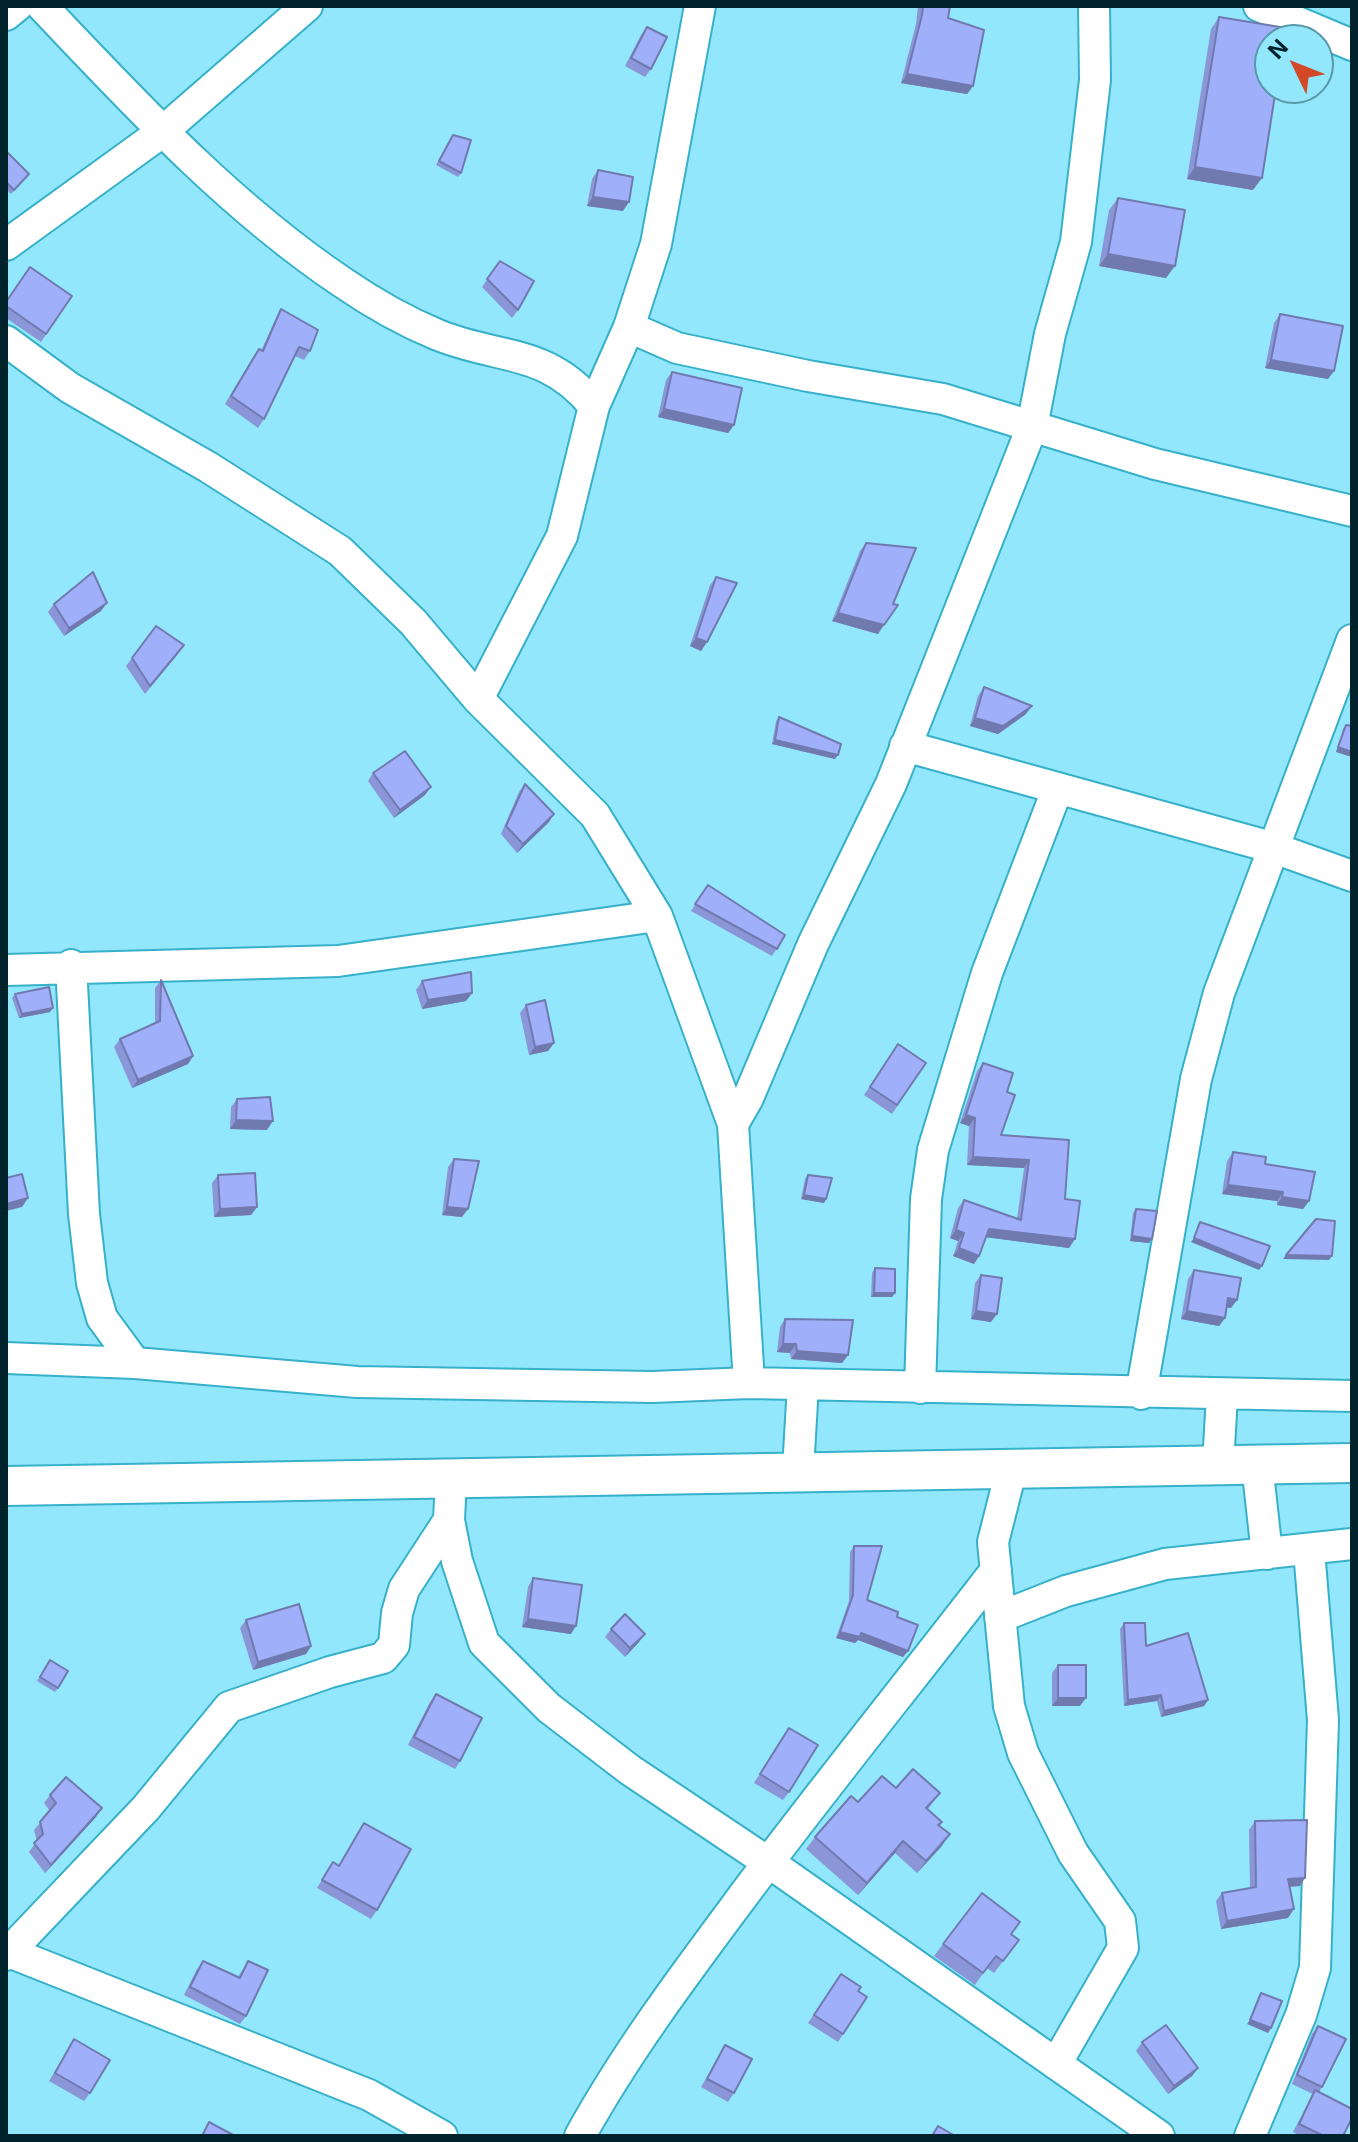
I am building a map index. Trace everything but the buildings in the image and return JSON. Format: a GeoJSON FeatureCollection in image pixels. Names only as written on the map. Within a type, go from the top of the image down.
{"type":"FeatureCollection","features":[{"type":"Feature","properties":{"kind":"street"},"geometry":{"type":"LineString","coordinates":[[6,15],[17,6]]}},
{"type":"Feature","properties":{"kind":"street"},"geometry":{"type":"LineString","coordinates":[[42,6],[162,132],[279,235],[341,282],[387,310],[440,336],[559,372],[577,385],[594,406]]}},
{"type":"Feature","properties":{"kind":"street"},"geometry":{"type":"LineString","coordinates":[[6,245],[162,132],[307,6]]}},
{"type":"Feature","properties":{"kind":"street"},"geometry":{"type":"LineString","coordinates":[[478,699],[562,536],[594,406],[629,327],[656,244],[700,6]]}},
{"type":"Feature","properties":{"kind":"street"},"geometry":{"type":"LineString","coordinates":[[733,1124],[748,1098],[813,944],[891,784],[1032,427],[1050,334],[1076,242],[1095,80],[1094,6]]}},
{"type":"Feature","properties":{"kind":"street"},"geometry":{"type":"LineString","coordinates":[[1259,6],[1352,45]]}},
{"type":"Feature","properties":{"kind":"street"},"geometry":{"type":"LineString","coordinates":[[629,327],[677,348],[808,376],[943,399],[1155,464],[1352,511]]}},
{"type":"Feature","properties":{"kind":"street"},"geometry":{"type":"LineString","coordinates":[[6,341],[70,388],[208,467],[340,551],[413,622],[478,699],[595,815],[657,916],[733,1124],[749,1383]]}},
{"type":"Feature","properties":{"kind":"street"},"geometry":{"type":"LineString","coordinates":[[1141,1394],[1196,1079],[1219,993],[1271,847],[1352,640]]}},
{"type":"Feature","properties":{"kind":"street"},"geometry":{"type":"LineString","coordinates":[[905,746],[1271,847],[1352,876]]}},
{"type":"Feature","properties":{"kind":"street"},"geometry":{"type":"LineString","coordinates":[[920,1388],[926,1199],[933,1150],[987,973],[1057,790]]}},
{"type":"Feature","properties":{"kind":"street"},"geometry":{"type":"LineString","coordinates":[[6,970],[71,965],[338,961],[657,916]]}},
{"type":"Feature","properties":{"kind":"street"},"geometry":{"type":"LineString","coordinates":[[71,965],[84,1214],[92,1283],[102,1318],[135,1363]]}},
{"type":"Feature","properties":{"kind":"street"},"geometry":{"type":"LineString","coordinates":[[6,1358],[135,1363],[357,1382],[653,1387],[749,1383],[1141,1394],[1352,1396]]}},
{"type":"Feature","properties":{"kind":"street"},"geometry":{"type":"LineString","coordinates":[[798,1470],[803,1385]]}},
{"type":"Feature","properties":{"kind":"street"},"geometry":{"type":"LineString","coordinates":[[1218,1465],[1222,1395]]}},
{"type":"Feature","properties":{"kind":"street"},"geometry":{"type":"LineString","coordinates":[[6,1486],[798,1470],[1352,1463]]}},
{"type":"Feature","properties":{"kind":"street"},"geometry":{"type":"LineString","coordinates":[[1257,1464],[1267,1554]]}},
{"type":"Feature","properties":{"kind":"street"},"geometry":{"type":"LineString","coordinates":[[1012,1467],[993,1542],[1009,1706],[1023,1753],[1073,1853],[1120,1921],[1123,1934],[1123,1948],[1056,2064]]}},
{"type":"Feature","properties":{"kind":"street"},"geometry":{"type":"LineString","coordinates":[[451,1479],[449,1520],[457,1561],[484,1643],[560,1717],[630,1770],[768,1862],[1159,2136]]}},
{"type":"Feature","properties":{"kind":"street"},"geometry":{"type":"LineString","coordinates":[[442,2136],[369,2095],[7,1954],[146,1808],[229,1707],[330,1672],[383,1658],[394,1645],[404,1589],[449,1520]]}},
{"type":"Feature","properties":{"kind":"street"},"geometry":{"type":"LineString","coordinates":[[1000,1617],[1066,1591],[1165,1564],[1352,1544]]}},
{"type":"Feature","properties":{"kind":"street"},"geometry":{"type":"LineString","coordinates":[[1250,2136],[1301,2015],[1315,1968],[1323,1720],[1309,1550]]}},
{"type":"Feature","properties":{"kind":"street"},"geometry":{"type":"LineString","coordinates":[[580,2136],[619,2066],[768,1862],[996,1570]]}}]}
